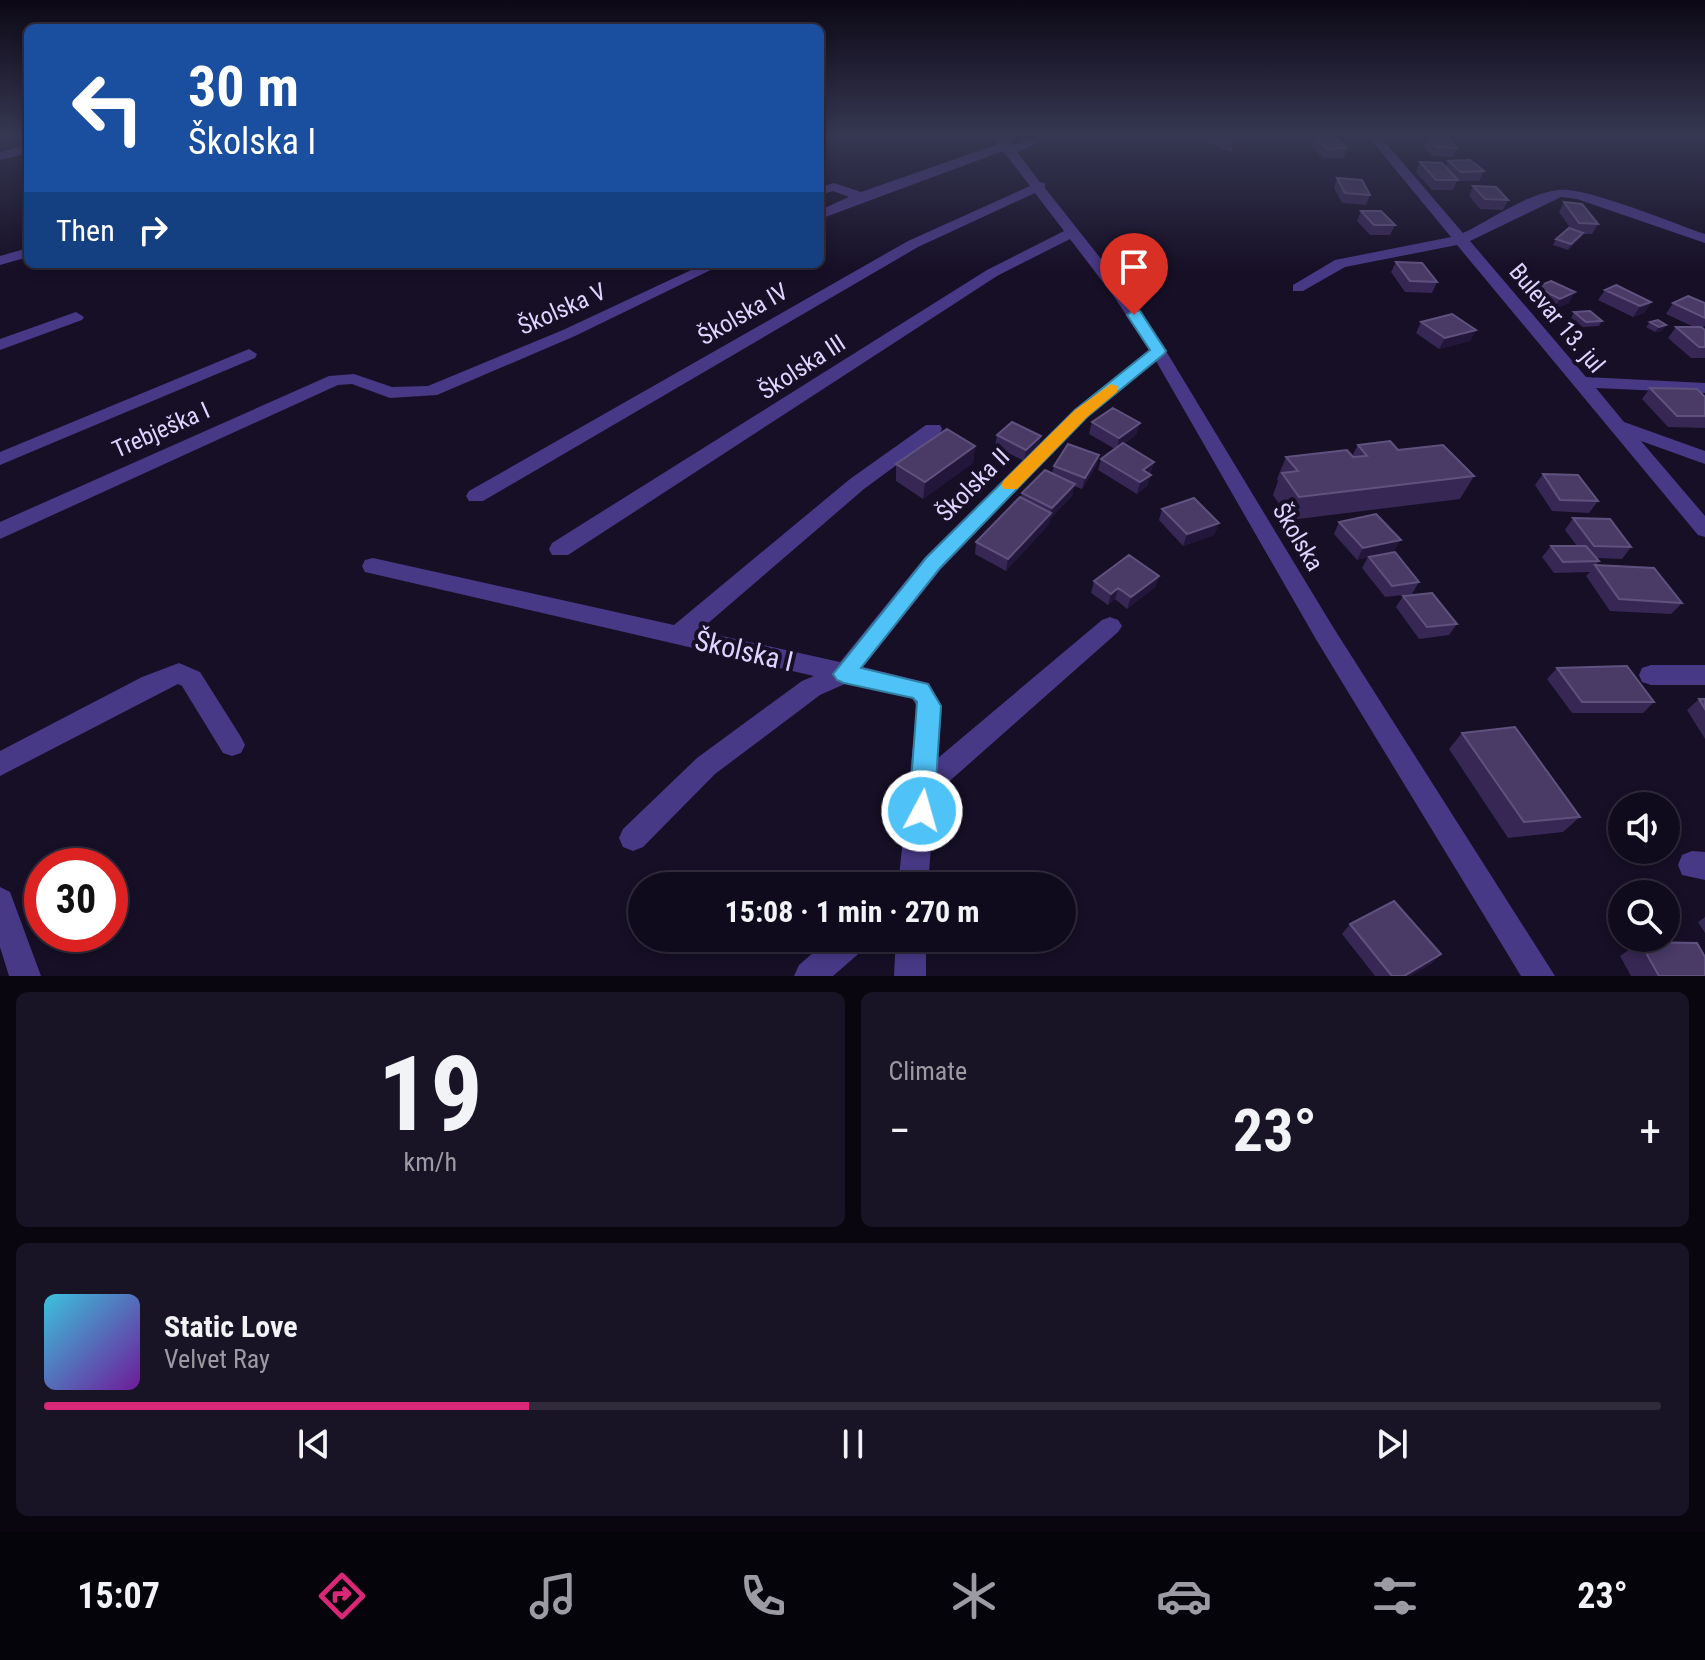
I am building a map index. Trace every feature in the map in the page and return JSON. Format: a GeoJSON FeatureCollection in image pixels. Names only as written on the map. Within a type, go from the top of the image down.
{"type":"FeatureCollection","features":[{"type":"Feature","properties":{"kind":"street"},"geometry":{"type":"LineString","coordinates":[[824,213],[905,181]]}},
{"type":"Feature","properties":{"kind":"street","name":"Školska"},"geometry":{"type":"LineString","coordinates":[[1036,181],[1122,296],[1158,351],[1325,634],[1539,976]]}},
{"type":"Feature","properties":{"kind":"street","name":"Bulevar 13. jul"},"geometry":{"type":"LineString","coordinates":[[1411,181],[1705,530]]}},
{"type":"Feature","properties":{"kind":"street","name":"Školska IV"},"geometry":{"type":"LineString","coordinates":[[476,496],[913,244],[1040,186]]}},
{"type":"Feature","properties":{"kind":"street"},"geometry":{"type":"LineString","coordinates":[[824,190],[843,188],[861,197]]}},
{"type":"Feature","properties":{"kind":"street"},"geometry":{"type":"LineString","coordinates":[[1298,288],[1340,263],[1460,240],[1548,196],[1561,193],[1579,195],[1705,239]]}},
{"type":"Feature","properties":{"kind":"street","name":"Školska III"},"geometry":{"type":"LineString","coordinates":[[560,549],[992,273],[1073,232]]}},
{"type":"Feature","properties":{"kind":"street"},"geometry":{"type":"LineString","coordinates":[[0,261],[24,253]]}},
{"type":"Feature","properties":{"kind":"street","name":"Školska V"},"geometry":{"type":"LineString","coordinates":[[344,378],[390,393],[425,393],[569,333],[707,268]]}},
{"type":"Feature","properties":{"kind":"street"},"geometry":{"type":"LineString","coordinates":[[0,345],[76,317]]}},
{"type":"Feature","properties":{"kind":"street","name":"Školska II"},"geometry":{"type":"LineString","coordinates":[[844,674],[933,563],[1081,413],[1158,351]]}},
{"type":"Feature","properties":{"kind":"street"},"geometry":{"type":"LineString","coordinates":[[0,459],[249,354]]}},
{"type":"Feature","properties":{"kind":"street","name":"Trebješka I"},"geometry":{"type":"LineString","coordinates":[[0,531],[344,378]]}},
{"type":"Feature","properties":{"kind":"street"},"geometry":{"type":"LineString","coordinates":[[1579,382],[1705,388]]}},
{"type":"Feature","properties":{"kind":"street"},"geometry":{"type":"LineString","coordinates":[[1615,424],[1705,458]]}},
{"type":"Feature","properties":{"kind":"street"},"geometry":{"type":"LineString","coordinates":[[677,636],[857,484],[933,429]]}},
{"type":"Feature","properties":{"kind":"street","name":"Školska I"},"geometry":{"type":"LineString","coordinates":[[373,566],[920,690],[930,706],[925,786],[914,872]]}},
{"type":"Feature","properties":{"kind":"street"},"geometry":{"type":"LineString","coordinates":[[925,786],[1110,626]]}},
{"type":"Feature","properties":{"kind":"street"},"geometry":{"type":"LineString","coordinates":[[0,764],[151,684],[179,673],[191,679],[232,745]]}},
{"type":"Feature","properties":{"kind":"street"},"geometry":{"type":"LineString","coordinates":[[633,838],[706,766],[811,688],[844,674]]}},
{"type":"Feature","properties":{"kind":"street"},"geometry":{"type":"LineString","coordinates":[[1651,675],[1705,675]]}},
{"type":"Feature","properties":{"kind":"street"},"geometry":{"type":"LineString","coordinates":[[0,902],[25,976]]}},
{"type":"Feature","properties":{"kind":"street"},"geometry":{"type":"LineString","coordinates":[[810,976],[837,952]]}},
{"type":"Feature","properties":{"kind":"street"},"geometry":{"type":"LineString","coordinates":[[910,976],[911,952]]}},
{"type":"Feature","properties":{"kind":"building"},"geometry":{"type":"Polygon","coordinates":[[[1338,181],[1362,181],[1370,195],[1345,193],[1338,181]]]}},
{"type":"Feature","properties":{"kind":"building"},"geometry":{"type":"Polygon","coordinates":[[[1473,186],[1496,187],[1508,200],[1485,199],[1473,186]]]}},
{"type":"Feature","properties":{"kind":"building"},"geometry":{"type":"Polygon","coordinates":[[[1564,202],[1582,204],[1598,224],[1579,223],[1564,202]]]}},
{"type":"Feature","properties":{"kind":"building"},"geometry":{"type":"Polygon","coordinates":[[[1361,211],[1381,211],[1395,225],[1374,225],[1361,211]]]}},
{"type":"Feature","properties":{"kind":"building"},"geometry":{"type":"Polygon","coordinates":[[[1569,228],[1583,233],[1571,244],[1556,239],[1569,228]]]}},
{"type":"Feature","properties":{"kind":"building"},"geometry":{"type":"Polygon","coordinates":[[[1396,262],[1422,263],[1437,282],[1410,281],[1396,262]]]}},
{"type":"Feature","properties":{"kind":"building"},"geometry":{"type":"Polygon","coordinates":[[[1551,281],[1575,292],[1560,299],[1536,287],[1551,281]]]}},
{"type":"Feature","properties":{"kind":"building"},"geometry":{"type":"Polygon","coordinates":[[[1616,285],[1651,302],[1640,306],[1605,290],[1616,285]]]}},
{"type":"Feature","properties":{"kind":"building"},"geometry":{"type":"Polygon","coordinates":[[[1688,296],[1705,303],[1705,318],[1673,303],[1688,296]]]}},
{"type":"Feature","properties":{"kind":"building"},"geometry":{"type":"Polygon","coordinates":[[[1590,311],[1602,321],[1586,322],[1574,312],[1590,311]]]}},
{"type":"Feature","properties":{"kind":"building"},"geometry":{"type":"Polygon","coordinates":[[[1452,314],[1476,330],[1445,338],[1421,322],[1452,314]]]}},
{"type":"Feature","properties":{"kind":"building"},"geometry":{"type":"Polygon","coordinates":[[[1658,320],[1666,325],[1659,327],[1650,322],[1658,320]]]}},
{"type":"Feature","properties":{"kind":"building"},"geometry":{"type":"Polygon","coordinates":[[[1676,327],[1701,327],[1705,330],[1705,347],[1699,347],[1676,327]]]}},
{"type":"Feature","properties":{"kind":"building"},"geometry":{"type":"Polygon","coordinates":[[[1650,388],[1697,389],[1705,397],[1705,416],[1677,416],[1650,388]]]}},
{"type":"Feature","properties":{"kind":"building"},"geometry":{"type":"Polygon","coordinates":[[[1113,408],[1140,423],[1119,438],[1092,422],[1113,408]]]}},
{"type":"Feature","properties":{"kind":"building"},"geometry":{"type":"Polygon","coordinates":[[[1012,422],[1041,436],[1026,450],[997,435],[1012,422]]]}},
{"type":"Feature","properties":{"kind":"building"},"geometry":{"type":"Polygon","coordinates":[[[947,429],[975,446],[925,482],[896,464],[947,429]]]}},
{"type":"Feature","properties":{"kind":"building"},"geometry":{"type":"Polygon","coordinates":[[[1390,441],[1398,450],[1443,445],[1474,476],[1299,497],[1282,473],[1298,471],[1286,457],[1347,450],[1353,457],[1367,456],[1358,445],[1390,441]]]}},
{"type":"Feature","properties":{"kind":"building"},"geometry":{"type":"Polygon","coordinates":[[[1123,443],[1154,462],[1143,470],[1151,475],[1140,482],[1101,459],[1123,443]]]}},
{"type":"Feature","properties":{"kind":"building"},"geometry":{"type":"Polygon","coordinates":[[[1068,444],[1099,455],[1085,478],[1054,466],[1068,444]]]}},
{"type":"Feature","properties":{"kind":"building"},"geometry":{"type":"Polygon","coordinates":[[[1045,470],[1075,484],[1052,508],[1022,493],[1045,470]]]}},
{"type":"Feature","properties":{"kind":"building"},"geometry":{"type":"Polygon","coordinates":[[[1543,474],[1578,475],[1598,501],[1560,500],[1543,474]]]}},
{"type":"Feature","properties":{"kind":"building"},"geometry":{"type":"Polygon","coordinates":[[[1020,497],[1051,513],[1008,559],[976,542],[1020,497]]]}},
{"type":"Feature","properties":{"kind":"building"},"geometry":{"type":"Polygon","coordinates":[[[1194,498],[1219,523],[1187,534],[1162,509],[1194,498]]]}},
{"type":"Feature","properties":{"kind":"building"},"geometry":{"type":"Polygon","coordinates":[[[1376,514],[1401,540],[1363,548],[1339,522],[1376,514]]]}},
{"type":"Feature","properties":{"kind":"building"},"geometry":{"type":"Polygon","coordinates":[[[1573,518],[1610,519],[1631,547],[1594,546],[1573,518]]]}},
{"type":"Feature","properties":{"kind":"building"},"geometry":{"type":"Polygon","coordinates":[[[1551,546],[1586,546],[1599,561],[1563,562],[1551,546]]]}},
{"type":"Feature","properties":{"kind":"building"},"geometry":{"type":"Polygon","coordinates":[[[1395,552],[1419,582],[1392,586],[1369,557],[1395,552]]]}},
{"type":"Feature","properties":{"kind":"building"},"geometry":{"type":"Polygon","coordinates":[[[1129,555],[1159,576],[1131,597],[1118,588],[1111,594],[1094,581],[1129,555]]]}},
{"type":"Feature","properties":{"kind":"building"},"geometry":{"type":"Polygon","coordinates":[[[1595,565],[1654,568],[1682,603],[1619,599],[1595,565]]]}},
{"type":"Feature","properties":{"kind":"building"},"geometry":{"type":"Polygon","coordinates":[[[1432,593],[1457,624],[1427,627],[1403,596],[1432,593]]]}},
{"type":"Feature","properties":{"kind":"building"},"geometry":{"type":"Polygon","coordinates":[[[1627,666],[1654,702],[1582,702],[1557,668],[1627,666]]]}},
{"type":"Feature","properties":{"kind":"building"},"geometry":{"type":"Polygon","coordinates":[[[1515,727],[1580,817],[1524,822],[1462,733],[1515,727]]]}},
{"type":"Feature","properties":{"kind":"building"},"geometry":{"type":"Polygon","coordinates":[[[1394,901],[1441,954],[1404,976],[1392,976],[1350,924],[1394,901]]]}},
{"type":"Feature","properties":{"kind":"building"},"geometry":{"type":"Polygon","coordinates":[[[1680,943],[1697,943],[1705,957],[1705,976],[1659,976],[1646,952],[1680,952],[1680,943]]]}},
{"type":"Feature","properties":{"kind":"slow traffic"},"geometry":{"type":"LineString","coordinates":[[1010,485],[1081,413],[1111,389]]}},
{"type":"Feature","properties":{"kind":"route"},"geometry":{"type":"LineString","coordinates":[[922,811],[930,706],[926,696],[920,690],[844,674],[933,563],[1081,413],[1158,351],[1134,315]]}}]}
